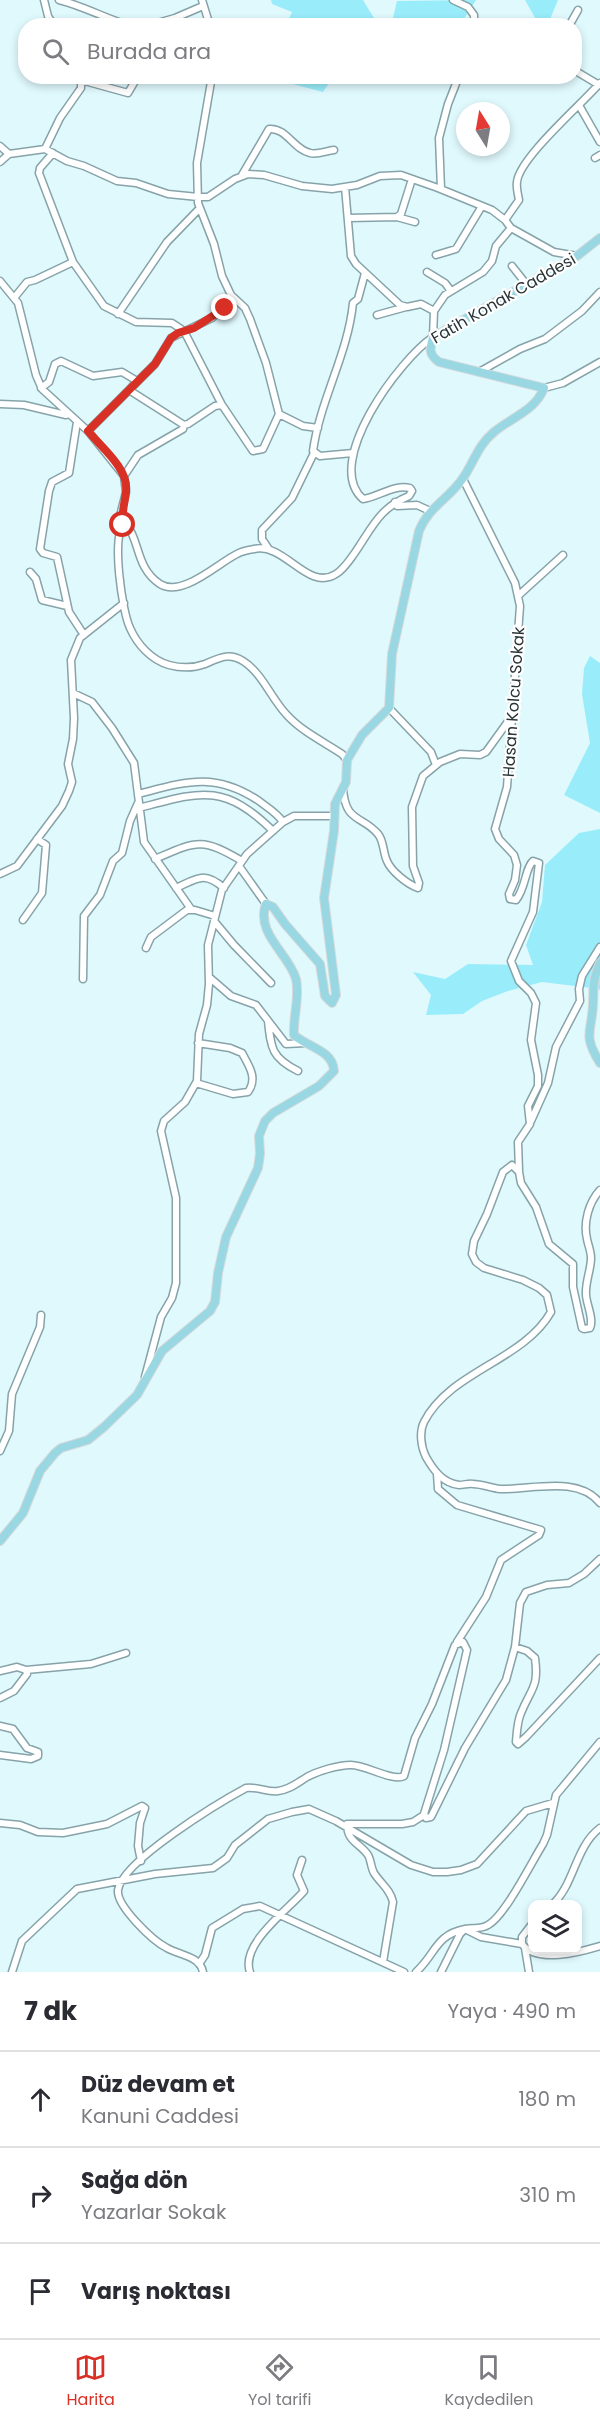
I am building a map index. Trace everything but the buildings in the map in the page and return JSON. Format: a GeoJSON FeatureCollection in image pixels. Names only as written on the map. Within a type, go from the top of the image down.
{"type":"FeatureCollection","features":[{"type":"Feature","properties":{"kind":"main road","name":"Fatih Konak Caddesi"},"geometry":{"type":"LineString","coordinates":[[433,337],[452,324],[487,308],[577,256],[600,238]]}},
{"type":"Feature","properties":{"kind":"main road"},"geometry":{"type":"LineString","coordinates":[[0,1541],[23,1513],[40,1471],[55,1453],[61,1448],[88,1440],[120,1411],[142,1387],[162,1351],[199,1323],[210,1311],[215,1302],[218,1273],[226,1237],[258,1168],[259,1136],[265,1121],[273,1113],[320,1086],[334,1071],[330,1057],[294,1035],[298,992],[296,979],[290,964],[276,946],[267,927],[264,915],[266,904],[273,907],[320,964],[325,996],[332,1003],[336,995],[324,898],[334,831],[335,804],[346,782],[347,760],[362,735],[389,708],[394,643],[419,531],[424,518],[463,479],[481,445],[494,432],[533,407],[542,398],[544,388],[439,362],[431,356],[433,337]]}},
{"type":"Feature","properties":{"kind":"main road"},"geometry":{"type":"LineString","coordinates":[[600,963],[593,981],[594,1006],[588,1032],[591,1046],[600,1063]]}},
{"type":"Feature","properties":{"kind":"street"},"geometry":{"type":"LineString","coordinates":[[44,0],[49,18]]}},
{"type":"Feature","properties":{"kind":"street"},"geometry":{"type":"LineString","coordinates":[[59,0],[81,6],[106,18]]}},
{"type":"Feature","properties":{"kind":"street"},"geometry":{"type":"LineString","coordinates":[[453,0],[468,7],[474,18]]}},
{"type":"Feature","properties":{"kind":"street"},"geometry":{"type":"LineString","coordinates":[[175,18],[203,3],[208,18]]}},
{"type":"Feature","properties":{"kind":"street"},"geometry":{"type":"LineString","coordinates":[[574,18],[578,10]]}},
{"type":"Feature","properties":{"kind":"street"},"geometry":{"type":"LineString","coordinates":[[505,220],[519,200],[516,184],[525,164],[543,141],[580,106],[599,84],[582,74]]}},
{"type":"Feature","properties":{"kind":"street"},"geometry":{"type":"LineString","coordinates":[[45,149],[60,118],[81,88],[81,84]]}},
{"type":"Feature","properties":{"kind":"street"},"geometry":{"type":"LineString","coordinates":[[100,84],[128,93],[133,84]]}},
{"type":"Feature","properties":{"kind":"street"},"geometry":{"type":"LineString","coordinates":[[52,153],[40,168],[39,173],[73,262],[104,306],[136,322],[172,323],[184,331],[222,405],[253,451],[263,449],[279,414],[266,363],[244,308],[231,295],[222,276],[214,244],[199,209],[197,163],[211,84]]}},
{"type":"Feature","properties":{"kind":"street"},"geometry":{"type":"LineString","coordinates":[[441,189],[438,138],[456,84]]}},
{"type":"Feature","properties":{"kind":"street"},"geometry":{"type":"LineString","coordinates":[[580,106],[600,142]]}},
{"type":"Feature","properties":{"kind":"street"},"geometry":{"type":"LineString","coordinates":[[0,162],[9,154],[45,149],[117,181],[136,183],[168,194],[208,196],[242,175],[269,129],[274,128],[286,135],[301,150],[312,154],[334,150]]}},
{"type":"Feature","properties":{"kind":"street"},"geometry":{"type":"LineString","coordinates":[[0,146],[9,154]]}},
{"type":"Feature","properties":{"kind":"street"},"geometry":{"type":"LineString","coordinates":[[242,175],[264,175],[302,186],[332,189],[392,174],[441,189],[492,210],[511,228],[554,252],[577,256]]}},
{"type":"Feature","properties":{"kind":"street"},"geometry":{"type":"LineString","coordinates":[[397,217],[401,214],[412,179]]}},
{"type":"Feature","properties":{"kind":"street"},"geometry":{"type":"LineString","coordinates":[[345,187],[351,256],[365,273],[400,304],[407,307]]}},
{"type":"Feature","properties":{"kind":"street"},"geometry":{"type":"LineString","coordinates":[[436,255],[456,249],[482,206]]}},
{"type":"Feature","properties":{"kind":"street"},"geometry":{"type":"LineString","coordinates":[[118,314],[167,242],[199,209]]}},
{"type":"Feature","properties":{"kind":"street"},"geometry":{"type":"LineString","coordinates":[[348,218],[397,217],[415,222]]}},
{"type":"Feature","properties":{"kind":"street"},"geometry":{"type":"LineString","coordinates":[[433,337],[434,311],[445,295],[483,272],[492,261],[496,246],[511,228]]}},
{"type":"Feature","properties":{"kind":"street"},"geometry":{"type":"LineString","coordinates":[[14,298],[27,282],[73,262]]}},
{"type":"Feature","properties":{"kind":"street"},"geometry":{"type":"LineString","coordinates":[[512,266],[527,285]]}},
{"type":"Feature","properties":{"kind":"street"},"geometry":{"type":"LineString","coordinates":[[427,272],[445,283],[451,291]]}},
{"type":"Feature","properties":{"kind":"street"},"geometry":{"type":"LineString","coordinates":[[269,549],[262,539],[262,530],[292,498],[314,453],[318,428],[351,322],[353,303],[358,299],[365,273]]}},
{"type":"Feature","properties":{"kind":"street"},"geometry":{"type":"LineString","coordinates":[[0,281],[14,298],[22,314],[41,388],[88,431],[124,476],[126,492],[121,512],[123,525],[120,529],[118,547],[129,627],[140,645],[154,658],[168,665],[184,668],[203,665],[228,655],[239,659],[256,672],[286,714],[347,760]]}},
{"type":"Feature","properties":{"kind":"street"},"geometry":{"type":"LineString","coordinates":[[479,372],[520,349],[545,339],[582,311],[600,292]]}},
{"type":"Feature","properties":{"kind":"street"},"geometry":{"type":"LineString","coordinates":[[88,431],[155,364],[171,338],[212,318],[231,301],[231,295]]}},
{"type":"Feature","properties":{"kind":"street"},"geometry":{"type":"LineString","coordinates":[[377,315],[421,304],[434,311]]}},
{"type":"Feature","properties":{"kind":"street","name":"Fatih Konak Caddesi"},"geometry":{"type":"LineString","coordinates":[[353,453],[365,424],[393,375],[433,337]]}},
{"type":"Feature","properties":{"kind":"street"},"geometry":{"type":"LineString","coordinates":[[41,388],[49,382],[55,364],[61,361],[93,376],[122,372],[136,381]]}},
{"type":"Feature","properties":{"kind":"street"},"geometry":{"type":"LineString","coordinates":[[544,388],[563,383],[600,362]]}},
{"type":"Feature","properties":{"kind":"street"},"geometry":{"type":"LineString","coordinates":[[136,381],[129,390],[184,425]]}},
{"type":"Feature","properties":{"kind":"street"},"geometry":{"type":"LineString","coordinates":[[0,404],[24,405],[69,416]]}},
{"type":"Feature","properties":{"kind":"street"},"geometry":{"type":"LineString","coordinates":[[124,476],[138,455],[183,429],[184,425],[215,406],[222,405]]}},
{"type":"Feature","properties":{"kind":"street"},"geometry":{"type":"LineString","coordinates":[[279,414],[303,426],[318,428]]}},
{"type":"Feature","properties":{"kind":"street"},"geometry":{"type":"LineString","coordinates":[[77,422],[69,473],[52,482],[49,491],[40,549],[43,553],[57,557],[69,612],[84,635]]}},
{"type":"Feature","properties":{"kind":"street"},"geometry":{"type":"LineString","coordinates":[[123,525],[127,525],[130,530],[140,560],[148,571],[160,584],[170,587],[182,586],[202,577],[238,553],[262,547],[291,560],[314,577],[323,578],[335,575],[346,565],[384,511],[394,502],[410,496],[412,491],[404,486],[373,498],[363,499],[355,492],[351,478],[353,453],[320,456],[314,453]]}},
{"type":"Feature","properties":{"kind":"street","name":"Hasan Kolcu Sokak"},"geometry":{"type":"LineString","coordinates":[[463,479],[519,595],[516,683],[507,787],[495,829],[499,838],[514,855],[517,865],[515,880],[509,894],[510,899],[516,900],[523,891],[529,865],[534,861],[539,863],[532,912],[512,962],[519,981],[531,993],[536,1003],[531,1040],[538,1086],[528,1106],[531,1116],[530,1124]]}},
{"type":"Feature","properties":{"kind":"street"},"geometry":{"type":"LineString","coordinates":[[394,502],[397,506],[417,505],[430,511]]}},
{"type":"Feature","properties":{"kind":"street"},"geometry":{"type":"LineString","coordinates":[[519,595],[563,555]]}},
{"type":"Feature","properties":{"kind":"street"},"geometry":{"type":"LineString","coordinates":[[30,572],[36,579],[42,600],[68,606]]}},
{"type":"Feature","properties":{"kind":"street"},"geometry":{"type":"LineString","coordinates":[[0,874],[17,866],[62,806],[72,782],[68,764],[73,740],[70,660],[84,635],[124,603]]}},
{"type":"Feature","properties":{"kind":"street"},"geometry":{"type":"LineString","coordinates":[[73,693],[92,702],[134,763],[144,842],[155,859],[191,909],[215,919],[234,945],[271,983]]}},
{"type":"Feature","properties":{"kind":"street"},"geometry":{"type":"LineString","coordinates":[[389,708],[430,752],[436,765]]}},
{"type":"Feature","properties":{"kind":"street"},"geometry":{"type":"LineString","coordinates":[[343,788],[345,804],[352,814],[380,835],[386,861],[391,869],[418,888],[419,883],[413,866],[412,807],[423,777],[436,765],[459,754],[480,755],[486,752],[512,716]]}},
{"type":"Feature","properties":{"kind":"street"},"geometry":{"type":"LineString","coordinates":[[138,794],[189,781],[219,782],[250,795],[279,815],[283,822]]}},
{"type":"Feature","properties":{"kind":"street"},"geometry":{"type":"LineString","coordinates":[[138,806],[187,796],[215,794],[253,813],[273,831]]}},
{"type":"Feature","properties":{"kind":"street"},"geometry":{"type":"LineString","coordinates":[[83,979],[84,916],[100,895],[113,861],[122,853],[130,821],[138,806]]}},
{"type":"Feature","properties":{"kind":"street"},"geometry":{"type":"LineString","coordinates":[[142,1387],[161,1317],[172,1298],[176,1283],[176,1198],[161,1131],[164,1121],[185,1102],[196,1083],[198,1043],[202,1018],[207,1005],[208,945],[224,888],[247,854],[283,822],[294,816],[333,816]]}},
{"type":"Feature","properties":{"kind":"street"},"geometry":{"type":"LineString","coordinates":[[23,920],[42,893],[46,846],[38,839]]}},
{"type":"Feature","properties":{"kind":"street"},"geometry":{"type":"LineString","coordinates":[[155,859],[183,847],[207,843],[241,863],[266,904]]}},
{"type":"Feature","properties":{"kind":"street"},"geometry":{"type":"LineString","coordinates":[[176,888],[197,878],[207,877],[212,877],[224,888]]}},
{"type":"Feature","properties":{"kind":"street"},"geometry":{"type":"LineString","coordinates":[[146,948],[151,937],[191,909]]}},
{"type":"Feature","properties":{"kind":"street"},"geometry":{"type":"LineString","coordinates":[[600,947],[582,976],[579,989],[580,1001],[556,1047],[548,1083],[530,1124],[518,1142],[521,1183],[536,1207],[549,1244],[573,1264],[573,1287],[582,1328],[585,1329],[590,1328],[592,1323],[586,1298],[591,1260],[586,1236],[587,1216],[592,1199],[600,1190]]}},
{"type":"Feature","properties":{"kind":"street"},"geometry":{"type":"LineString","coordinates":[[209,977],[231,996],[256,1005],[286,1044],[306,1043]]}},
{"type":"Feature","properties":{"kind":"street"},"geometry":{"type":"LineString","coordinates":[[267,1018],[271,1046],[276,1057],[298,1071]]}},
{"type":"Feature","properties":{"kind":"street"},"geometry":{"type":"LineString","coordinates":[[196,1083],[233,1094],[248,1092],[253,1085],[251,1070],[242,1053],[230,1048],[198,1043]]}},
{"type":"Feature","properties":{"kind":"street"},"geometry":{"type":"LineString","coordinates":[[519,1172],[512,1166],[503,1172],[487,1215],[474,1241],[472,1254],[476,1262],[484,1268],[523,1280],[539,1288],[547,1295],[550,1312],[546,1321],[527,1338],[446,1395],[432,1409],[423,1425],[421,1439],[424,1454],[437,1474],[448,1482],[498,1489],[574,1488],[589,1493],[600,1503]]}},
{"type":"Feature","properties":{"kind":"street"},"geometry":{"type":"LineString","coordinates":[[0,1451],[9,1431],[12,1394],[40,1327],[41,1315]]}},
{"type":"Feature","properties":{"kind":"street"},"geometry":{"type":"LineString","coordinates":[[200,1968],[192,1958],[167,1949],[151,1938],[121,1903],[118,1891],[121,1881],[168,1836],[246,1788],[257,1787],[275,1792],[291,1788],[309,1776],[351,1765],[365,1767],[398,1778],[404,1776],[415,1738],[432,1704],[455,1645],[486,1597],[501,1560],[539,1535],[541,1530],[457,1505],[438,1489],[437,1474]]}},
{"type":"Feature","properties":{"kind":"street"},"geometry":{"type":"LineString","coordinates":[[424,1815],[429,1818],[436,1810],[446,1784],[465,1748],[506,1680],[515,1647],[520,1603],[526,1592],[547,1584],[569,1583],[584,1574],[600,1559]]}},
{"type":"Feature","properties":{"kind":"street"},"geometry":{"type":"LineString","coordinates":[[383,1962],[393,1902],[391,1894],[374,1873],[368,1856],[354,1844],[347,1824],[350,1822],[372,1825],[402,1824],[414,1822],[424,1815],[444,1750],[466,1656],[466,1645],[463,1642],[455,1645]]}},
{"type":"Feature","properties":{"kind":"street"},"geometry":{"type":"LineString","coordinates":[[515,1647],[527,1651],[536,1658],[537,1672],[534,1691],[520,1714],[516,1742],[518,1744],[600,1658]]}},
{"type":"Feature","properties":{"kind":"street"},"geometry":{"type":"LineString","coordinates":[[0,1671],[17,1667],[26,1670],[91,1664],[126,1653]]}},
{"type":"Feature","properties":{"kind":"street"},"geometry":{"type":"LineString","coordinates":[[0,1698],[14,1691],[24,1680],[26,1670]]}},
{"type":"Feature","properties":{"kind":"street"},"geometry":{"type":"LineString","coordinates":[[0,1726],[13,1729],[27,1748],[38,1752],[38,1756],[31,1759],[0,1755]]}},
{"type":"Feature","properties":{"kind":"street"},"geometry":{"type":"LineString","coordinates":[[416,1972],[437,1944],[448,1934],[489,1925],[500,1914],[543,1844],[553,1803],[561,1787],[600,1742]]}},
{"type":"Feature","properties":{"kind":"street"},"geometry":{"type":"LineString","coordinates":[[12,1972],[22,1941],[76,1889],[155,1874],[213,1868],[227,1858],[235,1845],[268,1819],[309,1809],[411,1865],[433,1872],[447,1872],[477,1864],[526,1811],[553,1803]]}},
{"type":"Feature","properties":{"kind":"street"},"geometry":{"type":"LineString","coordinates":[[0,1823],[20,1825],[38,1832],[63,1833],[107,1824],[142,1806],[145,1808],[140,1823],[138,1846],[141,1861]]}},
{"type":"Feature","properties":{"kind":"street"},"geometry":{"type":"LineString","coordinates":[[556,1900],[563,1891],[577,1857],[588,1839],[600,1827]]}},
{"type":"Feature","properties":{"kind":"street"},"geometry":{"type":"LineString","coordinates":[[250,1972],[248,1966],[253,1948],[304,1892],[297,1875],[302,1860]]}},
{"type":"Feature","properties":{"kind":"street"},"geometry":{"type":"LineString","coordinates":[[200,1968],[213,1928],[251,1906],[269,1908],[404,1972]]}},
{"type":"Feature","properties":{"kind":"street"},"geometry":{"type":"LineString","coordinates":[[465,1929],[481,1937],[523,1946],[538,1954],[568,1955],[600,1946]]}},
{"type":"Feature","properties":{"kind":"street"},"geometry":{"type":"LineString","coordinates":[[441,1972],[460,1934],[465,1929]]}},
{"type":"Feature","properties":{"kind":"street"},"geometry":{"type":"LineString","coordinates":[[528,1929],[522,1937],[529,1972]]}},
{"type":"Feature","properties":{"kind":"shaded area"},"geometry":{"type":"Polygon","coordinates":[[[271,0],[363,0],[374,18],[289,18],[292,12],[272,4],[271,0]]]}},
{"type":"Feature","properties":{"kind":"shaded area"},"geometry":{"type":"Polygon","coordinates":[[[476,0],[464,18],[393,18],[397,1],[476,0]]]}},
{"type":"Feature","properties":{"kind":"shaded area"},"geometry":{"type":"Polygon","coordinates":[[[525,0],[558,0],[550,18],[535,18],[525,0]]]}},
{"type":"Feature","properties":{"kind":"shaded area"},"geometry":{"type":"Polygon","coordinates":[[[293,84],[328,84],[323,92],[293,84]]]}},
{"type":"Feature","properties":{"kind":"shaded area"},"geometry":{"type":"Polygon","coordinates":[[[590,656],[600,663],[600,813],[564,795],[590,743],[582,694],[584,668],[590,656]]]}},
{"type":"Feature","properties":{"kind":"shaded area"},"geometry":{"type":"Polygon","coordinates":[[[600,829],[600,991],[599,989],[542,982],[482,1001],[463,1014],[426,1015],[431,995],[413,972],[445,979],[468,964],[533,965],[526,945],[542,902],[545,865],[579,833],[600,829]]]}},
{"type":"Feature","properties":{"kind":"route"},"geometry":{"type":"LineString","coordinates":[[123,525],[121,512],[126,481],[118,466],[88,431],[155,364],[171,338],[194,328],[225,308]]}}]}
